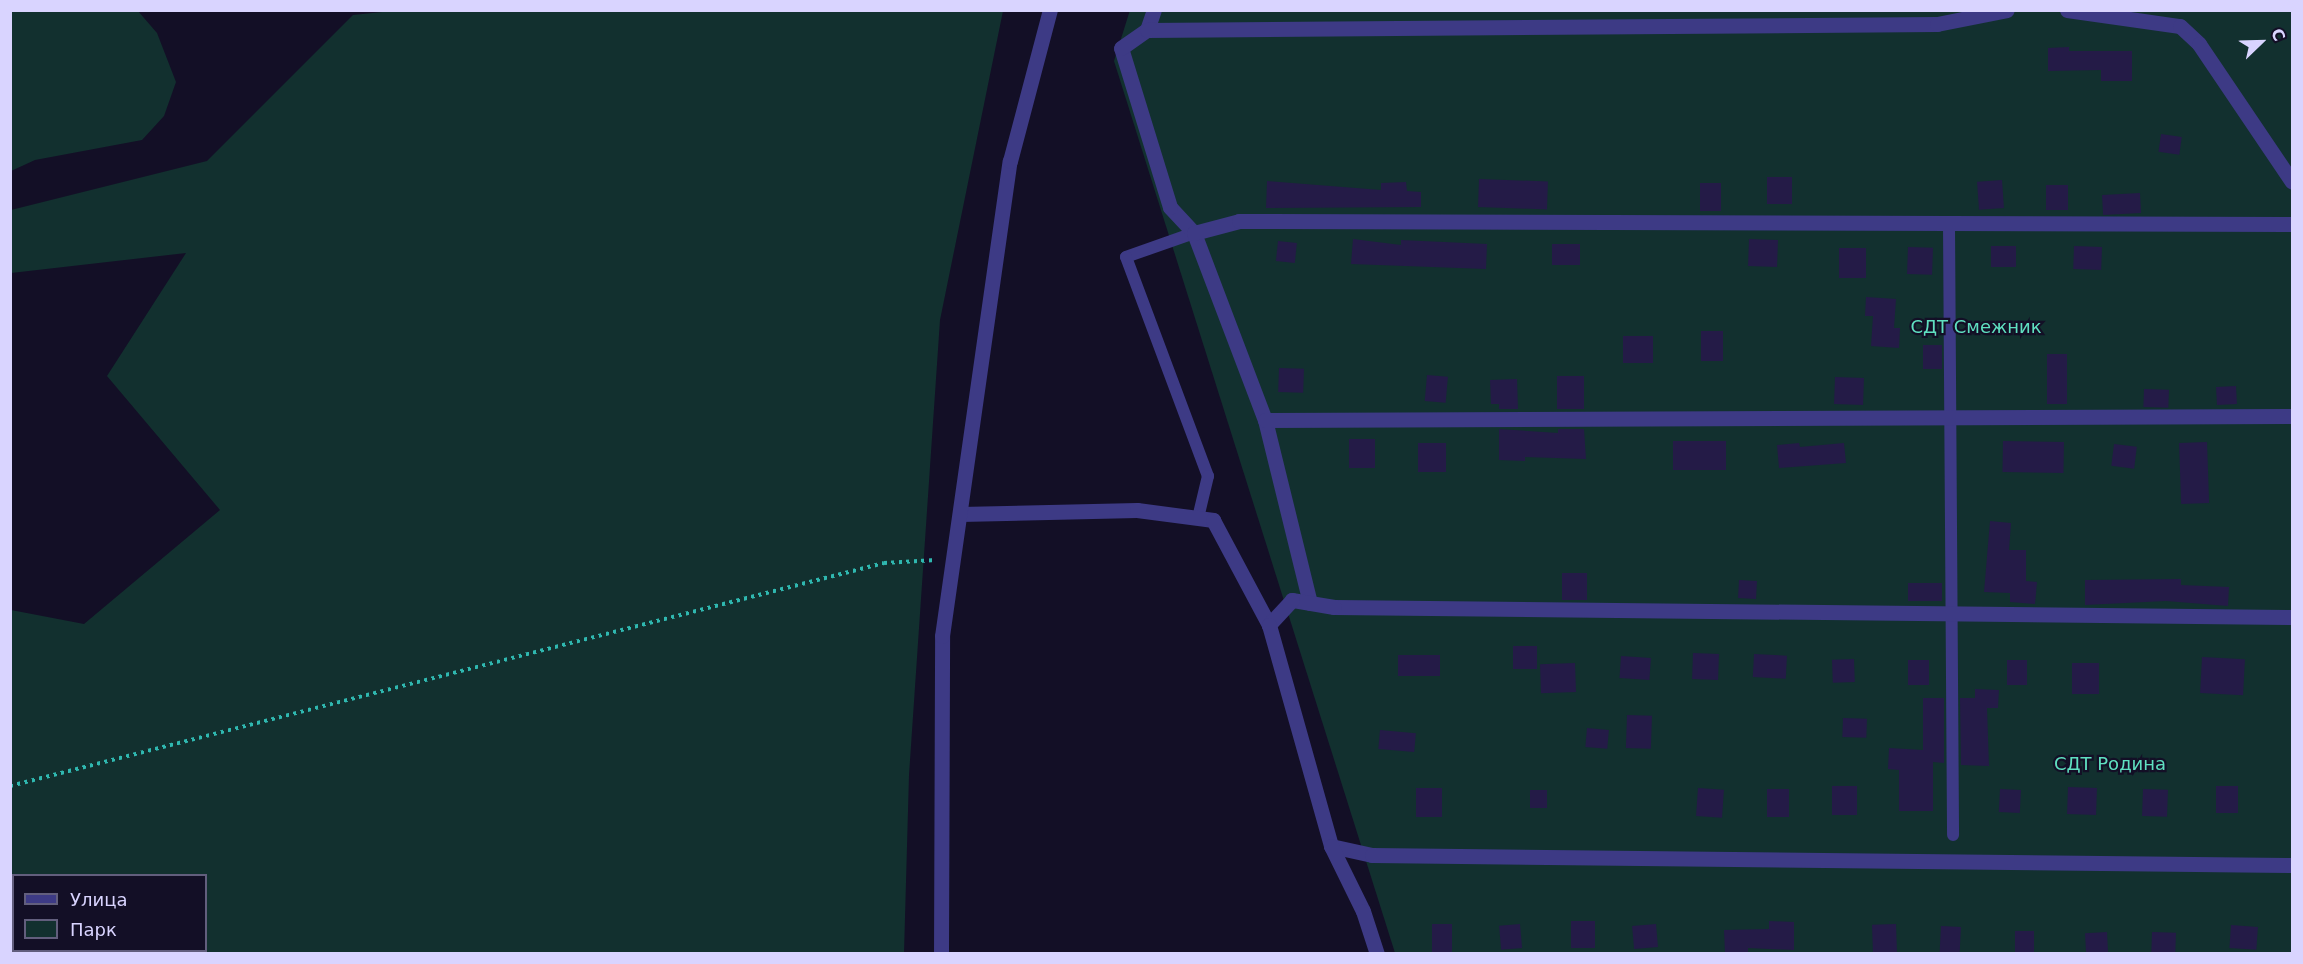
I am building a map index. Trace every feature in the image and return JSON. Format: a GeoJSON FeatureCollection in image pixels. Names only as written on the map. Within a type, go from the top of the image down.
{"type":"FeatureCollection","features":[{"type":"Feature","properties":{"kind":"street"},"geometry":{"type":"LineString","coordinates":[[941,954],[942,636],[1010,161],[1050,10]]}},
{"type":"Feature","properties":{"kind":"street"},"geometry":{"type":"LineString","coordinates":[[1147,30],[1154,10]]}},
{"type":"Feature","properties":{"kind":"street"},"geometry":{"type":"LineString","coordinates":[[1310,603],[1265,420],[1194,233],[1170,207],[1120,48],[1147,30],[1937,24],[2007,10]]}},
{"type":"Feature","properties":{"kind":"street"},"geometry":{"type":"LineString","coordinates":[[2067,10],[2180,26],[2199,44],[2292,182]]}},
{"type":"Feature","properties":{"kind":"street"},"geometry":{"type":"LineString","coordinates":[[1194,233],[1239,221],[1949,225],[2292,224]]}},
{"type":"Feature","properties":{"kind":"street"},"geometry":{"type":"LineString","coordinates":[[1265,420],[2292,416]]}},
{"type":"Feature","properties":{"kind":"street"},"geometry":{"type":"LineString","coordinates":[[960,514],[1137,510],[1213,520],[1269,626],[1331,846],[1363,911],[1377,954]]}},
{"type":"Feature","properties":{"kind":"street"},"geometry":{"type":"LineString","coordinates":[[1269,626],[1292,600],[1334,607],[2292,617]]}},
{"type":"Feature","properties":{"kind":"street"},"geometry":{"type":"LineString","coordinates":[[1331,846],[1372,855],[2292,865]]}},
{"type":"Feature","properties":{"kind":"lane"},"geometry":{"type":"LineString","coordinates":[[1949,225],[1953,835]]}},
{"type":"Feature","properties":{"kind":"lane"},"geometry":{"type":"LineString","coordinates":[[1194,233],[1126,257],[1208,476],[1198,518]]}},
{"type":"Feature","properties":{"kind":"path"},"geometry":{"type":"LineString","coordinates":[[10,786],[884,563],[954,559]]}},
{"type":"Feature","properties":{"kind":"green space"},"geometry":{"type":"Polygon","coordinates":[[[11,10],[138,11],[157,33],[176,82],[164,116],[142,140],[35,160],[11,171],[11,10]]]}},
{"type":"Feature","properties":{"kind":"green space","name":"СДТ Смежник"},"geometry":{"type":"Polygon","coordinates":[[[1130,10],[2292,11],[2292,953],[1395,953],[1114,61],[1130,10]]]}},
{"type":"Feature","properties":{"kind":"green space"},"geometry":{"type":"Polygon","coordinates":[[[392,11],[1003,11],[940,320],[909,775],[904,953],[11,953],[11,610],[84,624],[220,510],[107,376],[186,253],[11,273],[11,210],[207,161],[353,15],[392,11]]]}},
{"type":"Feature","properties":{"kind":"building"},"geometry":{"type":"Polygon","coordinates":[[[2069,47],[2069,51],[2132,51],[2132,81],[2101,81],[2101,70],[2048,71],[2048,48],[2069,47]]]}},
{"type":"Feature","properties":{"kind":"building"},"geometry":{"type":"Polygon","coordinates":[[[2161,134],[2182,137],[2179,155],[2158,152],[2161,134]]]}},
{"type":"Feature","properties":{"kind":"building"},"geometry":{"type":"Polygon","coordinates":[[[1767,177],[1792,177],[1792,204],[1767,204],[1767,177]]]}},
{"type":"Feature","properties":{"kind":"building"},"geometry":{"type":"Polygon","coordinates":[[[1479,179],[1548,181],[1547,209],[1478,207],[1479,179]]]}},
{"type":"Feature","properties":{"kind":"building"},"geometry":{"type":"Polygon","coordinates":[[[2002,180],[2004,208],[1979,210],[1977,182],[2002,180]]]}},
{"type":"Feature","properties":{"kind":"building"},"geometry":{"type":"Polygon","coordinates":[[[1267,181],[1381,190],[1381,183],[1406,182],[1407,191],[1421,192],[1421,207],[1266,208],[1267,181]]]}},
{"type":"Feature","properties":{"kind":"building"},"geometry":{"type":"Polygon","coordinates":[[[1700,183],[1721,183],[1721,211],[1700,211],[1700,183]]]}},
{"type":"Feature","properties":{"kind":"building"},"geometry":{"type":"Polygon","coordinates":[[[2046,185],[2068,185],[2068,210],[2046,210],[2046,185]]]}},
{"type":"Feature","properties":{"kind":"building"},"geometry":{"type":"Polygon","coordinates":[[[2140,193],[2141,213],[2103,215],[2102,195],[2140,193]]]}},
{"type":"Feature","properties":{"kind":"building"},"geometry":{"type":"Polygon","coordinates":[[[1353,239],[1401,245],[1401,240],[1487,244],[1486,269],[1351,264],[1353,239]]]}},
{"type":"Feature","properties":{"kind":"building"},"geometry":{"type":"Polygon","coordinates":[[[1749,239],[1778,240],[1777,267],[1748,266],[1749,239]]]}},
{"type":"Feature","properties":{"kind":"building"},"geometry":{"type":"Polygon","coordinates":[[[1278,241],[1297,243],[1295,263],[1276,261],[1278,241]]]}},
{"type":"Feature","properties":{"kind":"building"},"geometry":{"type":"Polygon","coordinates":[[[1552,244],[1580,244],[1580,265],[1552,265],[1552,244]]]}},
{"type":"Feature","properties":{"kind":"building"},"geometry":{"type":"Polygon","coordinates":[[[1991,246],[2016,246],[2016,267],[1991,267],[1991,246]]]}},
{"type":"Feature","properties":{"kind":"building"},"geometry":{"type":"Polygon","coordinates":[[[2074,246],[2102,247],[2101,270],[2073,269],[2074,246]]]}},
{"type":"Feature","properties":{"kind":"building"},"geometry":{"type":"Polygon","coordinates":[[[1908,247],[1933,248],[1932,275],[1907,274],[1908,247]]]}},
{"type":"Feature","properties":{"kind":"building"},"geometry":{"type":"Polygon","coordinates":[[[1839,248],[1866,248],[1866,278],[1839,278],[1839,248]]]}},
{"type":"Feature","properties":{"kind":"building"},"geometry":{"type":"Polygon","coordinates":[[[1866,297],[1896,299],[1894,328],[1900,328],[1899,348],[1871,346],[1873,316],[1865,316],[1866,297]]]}},
{"type":"Feature","properties":{"kind":"building"},"geometry":{"type":"Polygon","coordinates":[[[1701,331],[1723,331],[1723,361],[1701,361],[1701,331]]]}},
{"type":"Feature","properties":{"kind":"building"},"geometry":{"type":"Polygon","coordinates":[[[1623,336],[1653,336],[1653,363],[1623,363],[1623,336]]]}},
{"type":"Feature","properties":{"kind":"building"},"geometry":{"type":"Polygon","coordinates":[[[1923,345],[1942,345],[1942,369],[1923,369],[1923,345]]]}},
{"type":"Feature","properties":{"kind":"building"},"geometry":{"type":"Polygon","coordinates":[[[2047,354],[2067,354],[2067,404],[2047,404],[2047,354]]]}},
{"type":"Feature","properties":{"kind":"building"},"geometry":{"type":"Polygon","coordinates":[[[1279,368],[1304,369],[1303,393],[1278,392],[1279,368]]]}},
{"type":"Feature","properties":{"kind":"building"},"geometry":{"type":"Polygon","coordinates":[[[1427,375],[1448,377],[1446,403],[1425,401],[1427,375]]]}},
{"type":"Feature","properties":{"kind":"building"},"geometry":{"type":"Polygon","coordinates":[[[1557,376],[1584,376],[1584,409],[1557,409],[1557,376]]]}},
{"type":"Feature","properties":{"kind":"building"},"geometry":{"type":"Polygon","coordinates":[[[1835,377],[1864,378],[1863,405],[1834,404],[1835,377]]]}},
{"type":"Feature","properties":{"kind":"building"},"geometry":{"type":"Polygon","coordinates":[[[1517,379],[1518,409],[1499,409],[1499,404],[1491,404],[1490,380],[1517,379]]]}},
{"type":"Feature","properties":{"kind":"building"},"geometry":{"type":"Polygon","coordinates":[[[2236,386],[2237,404],[2217,405],[2216,387],[2236,386]]]}},
{"type":"Feature","properties":{"kind":"building"},"geometry":{"type":"Polygon","coordinates":[[[2144,389],[2169,390],[2168,408],[2143,407],[2144,389]]]}},
{"type":"Feature","properties":{"kind":"building"},"geometry":{"type":"Polygon","coordinates":[[[1499,429],[1558,433],[1558,429],[1584,429],[1586,459],[1525,457],[1525,461],[1499,460],[1499,429]]]}},
{"type":"Feature","properties":{"kind":"building"},"geometry":{"type":"Polygon","coordinates":[[[1349,439],[1375,439],[1375,468],[1349,468],[1349,439]]]}},
{"type":"Feature","properties":{"kind":"building"},"geometry":{"type":"Polygon","coordinates":[[[1673,441],[1726,441],[1726,470],[1673,470],[1673,441]]]}},
{"type":"Feature","properties":{"kind":"building"},"geometry":{"type":"Polygon","coordinates":[[[2003,441],[2064,442],[2063,473],[2002,472],[2003,441]]]}},
{"type":"Feature","properties":{"kind":"building"},"geometry":{"type":"Polygon","coordinates":[[[2207,442],[2209,503],[2181,504],[2179,443],[2207,442]]]}},
{"type":"Feature","properties":{"kind":"building"},"geometry":{"type":"Polygon","coordinates":[[[1418,443],[1446,443],[1446,472],[1418,472],[1418,443]]]}},
{"type":"Feature","properties":{"kind":"building"},"geometry":{"type":"Polygon","coordinates":[[[1799,443],[1800,447],[1844,443],[1846,463],[1779,468],[1777,445],[1799,443]]]}},
{"type":"Feature","properties":{"kind":"building"},"geometry":{"type":"Polygon","coordinates":[[[2114,444],[2137,447],[2134,469],[2111,466],[2114,444]]]}},
{"type":"Feature","properties":{"kind":"building"},"geometry":{"type":"Polygon","coordinates":[[[1990,521],[2011,523],[2009,550],[2026,550],[2026,581],[2037,582],[2035,604],[2010,602],[2010,593],[1984,592],[1990,521]]]}},
{"type":"Feature","properties":{"kind":"building"},"geometry":{"type":"Polygon","coordinates":[[[1562,573],[1587,573],[1587,600],[1562,600],[1562,573]]]}},
{"type":"Feature","properties":{"kind":"building"},"geometry":{"type":"Polygon","coordinates":[[[2181,579],[2181,585],[2229,587],[2228,606],[2166,601],[2085,605],[2085,580],[2181,579]]]}},
{"type":"Feature","properties":{"kind":"building"},"geometry":{"type":"Polygon","coordinates":[[[1739,580],[1757,581],[1756,599],[1738,598],[1739,580]]]}},
{"type":"Feature","properties":{"kind":"building"},"geometry":{"type":"Polygon","coordinates":[[[1908,583],[1942,583],[1942,601],[1908,601],[1908,583]]]}},
{"type":"Feature","properties":{"kind":"building"},"geometry":{"type":"Polygon","coordinates":[[[1513,646],[1537,646],[1537,669],[1513,669],[1513,646]]]}},
{"type":"Feature","properties":{"kind":"building"},"geometry":{"type":"Polygon","coordinates":[[[1693,653],[1719,654],[1718,680],[1692,679],[1693,653]]]}},
{"type":"Feature","properties":{"kind":"building"},"geometry":{"type":"Polygon","coordinates":[[[1754,654],[1787,656],[1786,679],[1753,677],[1754,654]]]}},
{"type":"Feature","properties":{"kind":"building"},"geometry":{"type":"Polygon","coordinates":[[[1398,655],[1440,655],[1440,676],[1398,676],[1398,655]]]}},
{"type":"Feature","properties":{"kind":"building"},"geometry":{"type":"Polygon","coordinates":[[[1621,656],[1651,658],[1649,680],[1619,678],[1621,656]]]}},
{"type":"Feature","properties":{"kind":"building"},"geometry":{"type":"Polygon","coordinates":[[[2202,657],[2245,659],[2243,695],[2200,693],[2202,657]]]}},
{"type":"Feature","properties":{"kind":"building"},"geometry":{"type":"Polygon","coordinates":[[[1854,659],[1855,682],[1833,683],[1832,660],[1854,659]]]}},
{"type":"Feature","properties":{"kind":"building"},"geometry":{"type":"Polygon","coordinates":[[[1908,660],[1929,660],[1929,685],[1908,685],[1908,660]]]}},
{"type":"Feature","properties":{"kind":"building"},"geometry":{"type":"Polygon","coordinates":[[[2007,660],[2027,660],[2027,685],[2007,685],[2007,660]]]}},
{"type":"Feature","properties":{"kind":"building"},"geometry":{"type":"Polygon","coordinates":[[[1575,663],[1576,692],[1541,693],[1540,664],[1575,663]]]}},
{"type":"Feature","properties":{"kind":"building"},"geometry":{"type":"Polygon","coordinates":[[[2072,663],[2099,663],[2099,694],[2072,694],[2072,663]]]}},
{"type":"Feature","properties":{"kind":"building"},"geometry":{"type":"Polygon","coordinates":[[[1975,689],[1999,690],[1998,708],[1987,708],[1989,766],[1961,765],[1960,698],[1975,698],[1975,689]]]}},
{"type":"Feature","properties":{"kind":"building"},"geometry":{"type":"Polygon","coordinates":[[[1923,698],[1944,698],[1944,763],[1933,762],[1933,811],[1899,811],[1899,770],[1888,769],[1889,748],[1923,750],[1923,698]]]}},
{"type":"Feature","properties":{"kind":"building"},"geometry":{"type":"Polygon","coordinates":[[[1627,715],[1652,716],[1651,749],[1626,748],[1627,715]]]}},
{"type":"Feature","properties":{"kind":"building"},"geometry":{"type":"Polygon","coordinates":[[[1843,718],[1867,719],[1866,738],[1842,737],[1843,718]]]}},
{"type":"Feature","properties":{"kind":"building"},"geometry":{"type":"Polygon","coordinates":[[[1587,728],[1609,730],[1607,749],[1585,747],[1587,728]]]}},
{"type":"Feature","properties":{"kind":"building"},"geometry":{"type":"Polygon","coordinates":[[[1380,730],[1416,733],[1414,752],[1378,749],[1380,730]]]}},
{"type":"Feature","properties":{"kind":"building"},"geometry":{"type":"Polygon","coordinates":[[[1832,786],[1857,786],[1857,815],[1832,815],[1832,786]]]}},
{"type":"Feature","properties":{"kind":"building"},"geometry":{"type":"Polygon","coordinates":[[[2216,786],[2238,786],[2238,813],[2216,813],[2216,786]]]}},
{"type":"Feature","properties":{"kind":"building"},"geometry":{"type":"Polygon","coordinates":[[[2068,787],[2097,788],[2096,815],[2067,814],[2068,787]]]}},
{"type":"Feature","properties":{"kind":"building"},"geometry":{"type":"Polygon","coordinates":[[[1416,788],[1442,788],[1442,817],[1416,817],[1416,788]]]}},
{"type":"Feature","properties":{"kind":"building"},"geometry":{"type":"Polygon","coordinates":[[[1698,788],[1724,790],[1722,818],[1696,816],[1698,788]]]}},
{"type":"Feature","properties":{"kind":"building"},"geometry":{"type":"Polygon","coordinates":[[[1767,789],[1789,789],[1789,817],[1767,817],[1767,789]]]}},
{"type":"Feature","properties":{"kind":"building"},"geometry":{"type":"Polygon","coordinates":[[[2000,789],[2021,790],[2020,813],[1999,812],[2000,789]]]}},
{"type":"Feature","properties":{"kind":"building"},"geometry":{"type":"Polygon","coordinates":[[[2143,789],[2168,790],[2167,817],[2142,816],[2143,789]]]}},
{"type":"Feature","properties":{"kind":"building"},"geometry":{"type":"Polygon","coordinates":[[[1530,790],[1547,790],[1547,808],[1530,808],[1530,790]]]}},
{"type":"Feature","properties":{"kind":"building"},"geometry":{"type":"Polygon","coordinates":[[[1571,921],[1595,921],[1595,948],[1571,948],[1571,921]]]}},
{"type":"Feature","properties":{"kind":"building"},"geometry":{"type":"Polygon","coordinates":[[[1769,921],[1794,922],[1794,950],[1748,948],[1748,953],[1725,953],[1724,930],[1769,929],[1769,921]]]}},
{"type":"Feature","properties":{"kind":"building"},"geometry":{"type":"Polygon","coordinates":[[[1432,924],[1452,924],[1452,953],[1432,953],[1432,924]]]}},
{"type":"Feature","properties":{"kind":"building"},"geometry":{"type":"Polygon","coordinates":[[[1520,924],[1522,948],[1501,950],[1499,926],[1520,924]]]}},
{"type":"Feature","properties":{"kind":"building"},"geometry":{"type":"Polygon","coordinates":[[[1656,924],[1658,947],[1634,949],[1632,926],[1656,924]]]}},
{"type":"Feature","properties":{"kind":"building"},"geometry":{"type":"Polygon","coordinates":[[[1896,924],[1897,952],[1873,953],[1872,925],[1896,924]]]}},
{"type":"Feature","properties":{"kind":"building"},"geometry":{"type":"Polygon","coordinates":[[[2231,925],[2258,927],[2256,950],[2229,948],[2231,925]]]}},
{"type":"Feature","properties":{"kind":"building"},"geometry":{"type":"Polygon","coordinates":[[[1941,926],[1961,927],[1960,953],[1940,952],[1941,926]]]}},
{"type":"Feature","properties":{"kind":"building"},"geometry":{"type":"Polygon","coordinates":[[[2015,931],[2034,931],[2034,954],[2015,954],[2015,931]]]}},
{"type":"Feature","properties":{"kind":"building"},"geometry":{"type":"Polygon","coordinates":[[[2107,932],[2108,954],[2086,954],[2085,933],[2107,932]]]}},
{"type":"Feature","properties":{"kind":"building"},"geometry":{"type":"Polygon","coordinates":[[[2152,932],[2176,933],[2175,954],[2151,953],[2152,932]]]}},
{"type":"Feature","properties":{"kind":"park label","name":"СДТ Родина"},"geometry":{"type":"Point","coordinates":[2110,764]}}]}
